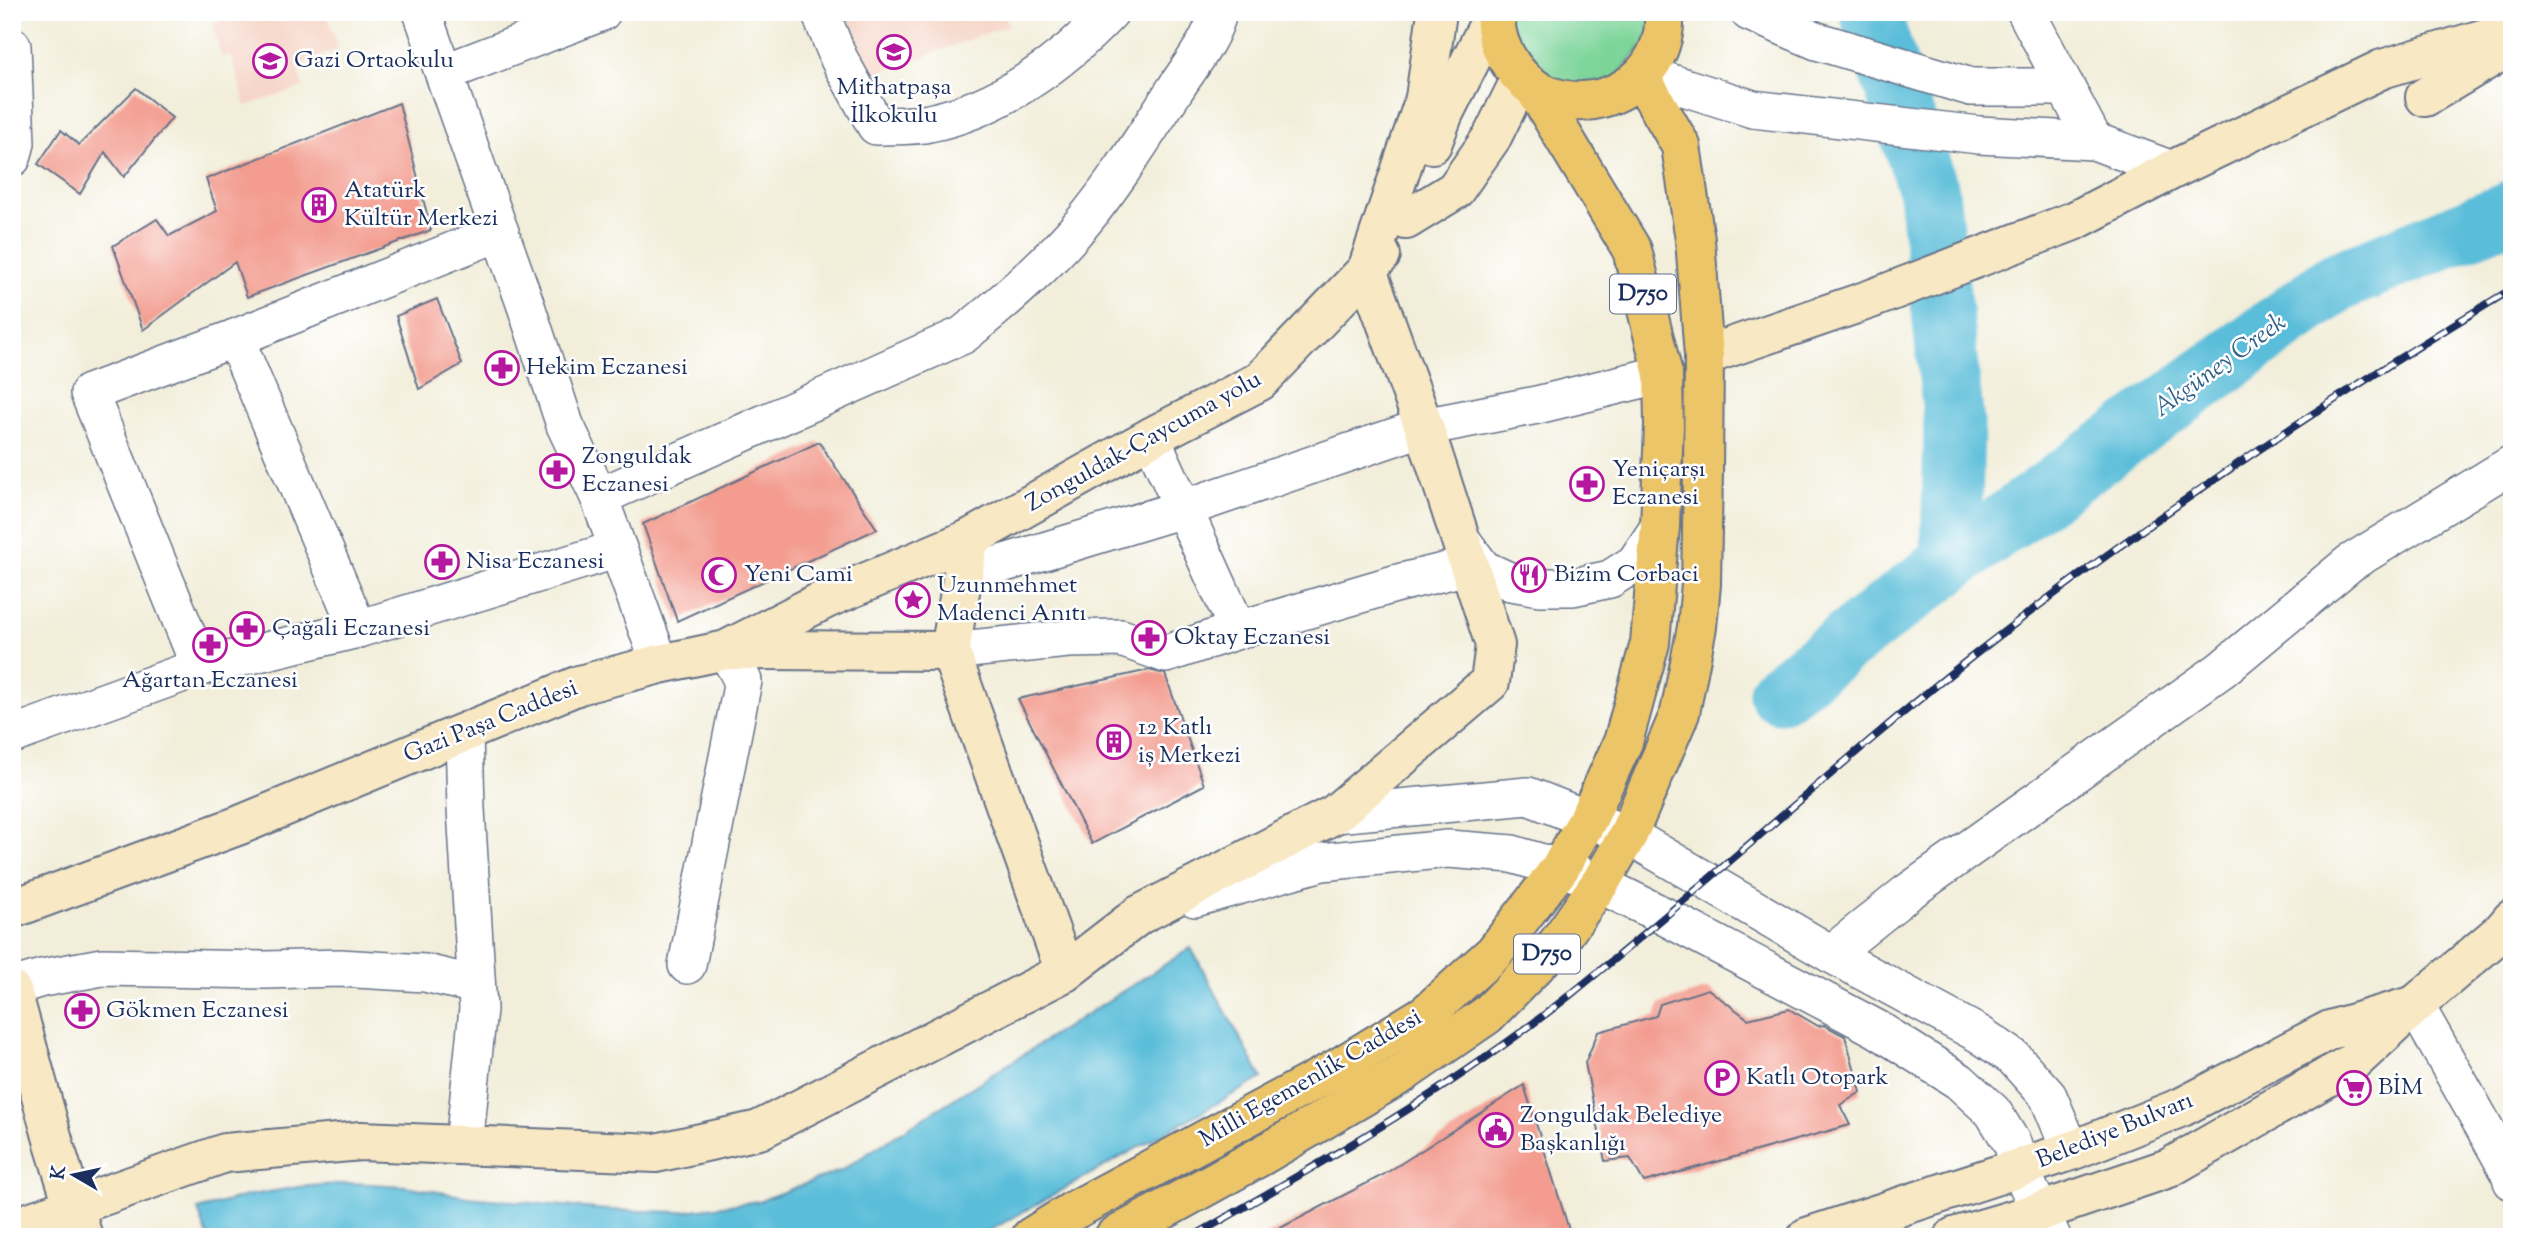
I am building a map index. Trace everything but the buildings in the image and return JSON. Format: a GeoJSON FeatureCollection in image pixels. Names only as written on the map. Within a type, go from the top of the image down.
{"type":"FeatureCollection","features":[{"type":"Feature","properties":{"kind":"highway","name":"D750"},"geometry":{"type":"LineString","coordinates":[[1496,12],[1495,24],[1502,52],[1527,83]]}},
{"type":"Feature","properties":{"kind":"highway"},"geometry":{"type":"LineString","coordinates":[[1527,83],[1540,93],[1566,102],[1594,102],[1620,93],[1642,76],[1658,52],[1665,25],[1664,12]]}},
{"type":"Feature","properties":{"kind":"highway","name":"D750"},"geometry":{"type":"LineString","coordinates":[[1114,1237],[1261,1156],[1403,1073],[1488,1015],[1557,944],[1600,883],[1629,835],[1680,713],[1697,627],[1701,571],[1704,356],[1696,240],[1681,146],[1642,76]]}},
{"type":"Feature","properties":{"kind":"highway","name":"Milli Egemenlik Caddesi"},"geometry":{"type":"LineString","coordinates":[[1031,1237],[1071,1212],[1338,1068],[1426,1014],[1494,953],[1560,868],[1588,819],[1623,742],[1650,643],[1660,526],[1663,374],[1632,250],[1527,83]]}},
{"type":"Feature","properties":{"kind":"street"},"geometry":{"type":"LineString","coordinates":[[422,12],[565,425],[599,497],[660,664]]}},
{"type":"Feature","properties":{"kind":"street"},"geometry":{"type":"LineString","coordinates":[[444,73],[602,12]]}},
{"type":"Feature","properties":{"kind":"street"},"geometry":{"type":"LineString","coordinates":[[820,12],[839,59],[876,126],[928,124],[976,109],[1038,76],[1110,12]]}},
{"type":"Feature","properties":{"kind":"street"},"geometry":{"type":"LineString","coordinates":[[599,497],[963,335],[1012,295],[1082,223],[1186,72],[1215,25],[1218,12]]}},
{"type":"Feature","properties":{"kind":"street"},"geometry":{"type":"LineString","coordinates":[[19,1230],[79,1222],[225,1153],[361,1141],[656,1153],[759,1130],[1065,972],[1139,915],[1335,814],[1490,682],[1495,645],[1424,427],[1367,270],[1425,97],[1437,12]]}},
{"type":"Feature","properties":{"kind":"street"},"geometry":{"type":"LineString","coordinates":[[1406,220],[1444,113],[1496,12]]}},
{"type":"Feature","properties":{"kind":"street"},"geometry":{"type":"LineString","coordinates":[[1749,12],[1817,41],[1971,88],[2066,87]]}},
{"type":"Feature","properties":{"kind":"street"},"geometry":{"type":"LineString","coordinates":[[2025,12],[2094,141]]}},
{"type":"Feature","properties":{"kind":"street"},"geometry":{"type":"LineString","coordinates":[[1704,356],[1871,299],[2076,220],[2172,170],[2382,69],[2512,30]]}},
{"type":"Feature","properties":{"kind":"street"},"geometry":{"type":"LineString","coordinates":[[2425,97],[2512,45]]}},
{"type":"Feature","properties":{"kind":"street"},"geometry":{"type":"LineString","coordinates":[[12,46],[16,143],[12,158]]}},
{"type":"Feature","properties":{"kind":"street"},"geometry":{"type":"LineString","coordinates":[[1642,76],[1752,109],[1979,135],[2094,141],[2172,170]]}},
{"type":"Feature","properties":{"kind":"street"},"geometry":{"type":"LineString","coordinates":[[1406,220],[1455,190],[1527,83]]}},
{"type":"Feature","properties":{"kind":"street","name":"Zonguldak-Çaycuma yolu"},"geometry":{"type":"LineString","coordinates":[[969,539],[1260,381],[1388,247],[1406,220]]}},
{"type":"Feature","properties":{"kind":"street"},"geometry":{"type":"LineString","coordinates":[[200,667],[89,393],[500,232]]}},
{"type":"Feature","properties":{"kind":"street"},"geometry":{"type":"LineString","coordinates":[[235,338],[358,629]]}},
{"type":"Feature","properties":{"kind":"street"},"geometry":{"type":"LineString","coordinates":[[962,576],[1182,509],[1424,427],[1537,405],[1663,374]]}},
{"type":"Feature","properties":{"kind":"street"},"geometry":{"type":"LineString","coordinates":[[1152,438],[1238,629]]}},
{"type":"Feature","properties":{"kind":"street"},"geometry":{"type":"LineString","coordinates":[[1831,954],[1907,893],[2221,670],[2350,563],[2512,464]]}},
{"type":"Feature","properties":{"kind":"street"},"geometry":{"type":"LineString","coordinates":[[1462,550],[1483,569],[1511,582],[1541,587],[1573,587],[1610,579],[1635,563],[1660,526]]}},
{"type":"Feature","properties":{"kind":"street"},"geometry":{"type":"LineString","coordinates":[[969,539],[950,651],[1065,972]]}},
{"type":"Feature","properties":{"kind":"street","name":"Gazi Paşa Caddesi"},"geometry":{"type":"LineString","coordinates":[[12,909],[240,825],[579,685],[726,650],[826,599],[969,539]]}},
{"type":"Feature","properties":{"kind":"street"},"geometry":{"type":"LineString","coordinates":[[12,735],[200,667],[358,629],[618,549]]}},
{"type":"Feature","properties":{"kind":"street"},"geometry":{"type":"LineString","coordinates":[[687,965],[743,681],[726,650],[950,651],[1068,639],[1121,638],[1166,654],[1238,629],[1398,583],[1462,550]]}},
{"type":"Feature","properties":{"kind":"street"},"geometry":{"type":"LineString","coordinates":[[464,733],[478,1009],[464,1145]]}},
{"type":"Feature","properties":{"kind":"street"},"geometry":{"type":"LineString","coordinates":[[1335,814],[1528,796],[1629,835],[1831,954],[1951,1018],[2013,1057],[2048,1096],[2071,1151]]}},
{"type":"Feature","properties":{"kind":"street"},"geometry":{"type":"LineString","coordinates":[[1139,915],[1322,862],[1380,854],[1461,850],[1512,854],[1560,868],[1600,883],[1877,1029],[1959,1081],[1993,1112],[2012,1143],[2020,1169],[2046,1225]]}},
{"type":"Feature","properties":{"kind":"street","name":"Belediye Bulvarı"},"geometry":{"type":"LineString","coordinates":[[1954,1237],[2046,1225],[2169,1168],[2352,1063],[2502,931],[2512,919]]}},
{"type":"Feature","properties":{"kind":"street"},"geometry":{"type":"LineString","coordinates":[[79,1222],[55,1147],[12,989],[42,978],[102,967],[253,970],[339,968],[425,973],[476,985]]}},
{"type":"Feature","properties":{"kind":"street"},"geometry":{"type":"LineString","coordinates":[[2415,1005],[2511,1175]]}},
{"type":"Feature","properties":{"kind":"street","name":"Belediye Bulvarı"},"geometry":{"type":"LineString","coordinates":[[1807,1237],[2071,1151],[2182,1107],[2330,1030],[2415,1005]]}},
{"type":"Feature","properties":{"kind":"shaded area","name":"Gazi Ortaokulu"},"geometry":{"type":"Polygon","coordinates":[[[220,12],[327,12],[338,49],[297,66],[303,87],[246,106],[231,55],[221,57],[213,24],[222,20],[220,12]]]}},
{"type":"Feature","properties":{"kind":"shaded area","name":"Mithatpaşa İlkokulu"},"geometry":{"type":"Polygon","coordinates":[[[837,12],[1004,12],[1009,25],[862,79],[837,12]]]}},
{"type":"Feature","properties":{"kind":"green space"},"geometry":{"type":"Polygon","coordinates":[[[1502,12],[1655,12],[1655,30],[1607,89],[1535,81],[1502,12]]]}},
{"type":"Feature","properties":{"kind":"water"},"geometry":{"type":"Polygon","coordinates":[[[1191,948],[1262,1078],[978,1237],[208,1237],[198,1210],[246,1196],[298,1187],[351,1183],[405,1186],[468,1197],[607,1210],[679,1212],[759,1201],[840,1171],[1191,948]]]}},
{"type":"Feature","properties":{"kind":"waterway"},"geometry":{"type":"LineString","coordinates":[[1870,12],[1929,192],[1954,423],[1951,562]]}},
{"type":"Feature","properties":{"kind":"waterway","name":"Akgüney Creek"},"geometry":{"type":"LineString","coordinates":[[1779,693],[1951,562],[2337,282],[2512,211]]}},
{"type":"Feature","properties":{"kind":"railway"},"geometry":{"type":"LineString","coordinates":[[1192,1237],[1386,1123],[1480,1062],[1622,953],[1875,736],[2042,603],[2239,463],[2512,289]]}},
{"type":"Feature","properties":{"kind":"place","name":"Mithatpaşa İlkokulu"},"geometry":{"type":"Point","coordinates":[894,52]}},
{"type":"Feature","properties":{"kind":"place","name":"Gazi Ortaokulu"},"geometry":{"type":"Point","coordinates":[270,61]}},
{"type":"Feature","properties":{"kind":"place","name":"Atatürk Kültür Merkezi"},"geometry":{"type":"Point","coordinates":[319,205]}},
{"type":"Feature","properties":{"kind":"place","name":"Hekim Eczanesi"},"geometry":{"type":"Point","coordinates":[502,368]}},
{"type":"Feature","properties":{"kind":"place","name":"Zonguldak Eczanesi"},"geometry":{"type":"Point","coordinates":[557,471]}},
{"type":"Feature","properties":{"kind":"place","name":"Yeniçarşı Eczanesi"},"geometry":{"type":"Point","coordinates":[1587,484]}},
{"type":"Feature","properties":{"kind":"place","name":"Nisa Eczanesi"},"geometry":{"type":"Point","coordinates":[442,562]}},
{"type":"Feature","properties":{"kind":"place","name":"Yeni Cami"},"geometry":{"type":"Point","coordinates":[719,575]}},
{"type":"Feature","properties":{"kind":"place","name":"Bizim Corbaci"},"geometry":{"type":"Point","coordinates":[1529,575]}},
{"type":"Feature","properties":{"kind":"place","name":"Uzunmehmet Madenci Anıtı"},"geometry":{"type":"Point","coordinates":[913,600]}},
{"type":"Feature","properties":{"kind":"place","name":"Çağali Eczanesi"},"geometry":{"type":"Point","coordinates":[247,629]}},
{"type":"Feature","properties":{"kind":"place","name":"Oktay Eczanesi"},"geometry":{"type":"Point","coordinates":[1149,638]}},
{"type":"Feature","properties":{"kind":"place","name":"Ağartan Eczanesi"},"geometry":{"type":"Point","coordinates":[210,645]}},
{"type":"Feature","properties":{"kind":"place","name":"12 Katlı iş Merkezi"},"geometry":{"type":"Point","coordinates":[1114,742]}},
{"type":"Feature","properties":{"kind":"place","name":"Gökmen Eczanesi"},"geometry":{"type":"Point","coordinates":[82,1011]}},
{"type":"Feature","properties":{"kind":"place","name":"Katlı Otopark"},"geometry":{"type":"Point","coordinates":[1722,1078]}},
{"type":"Feature","properties":{"kind":"place","name":"BİM"},"geometry":{"type":"Point","coordinates":[2354,1088]}},
{"type":"Feature","properties":{"kind":"place","name":"Zonguldak Belediye Başkanlığı"},"geometry":{"type":"Point","coordinates":[1496,1130]}}]}
